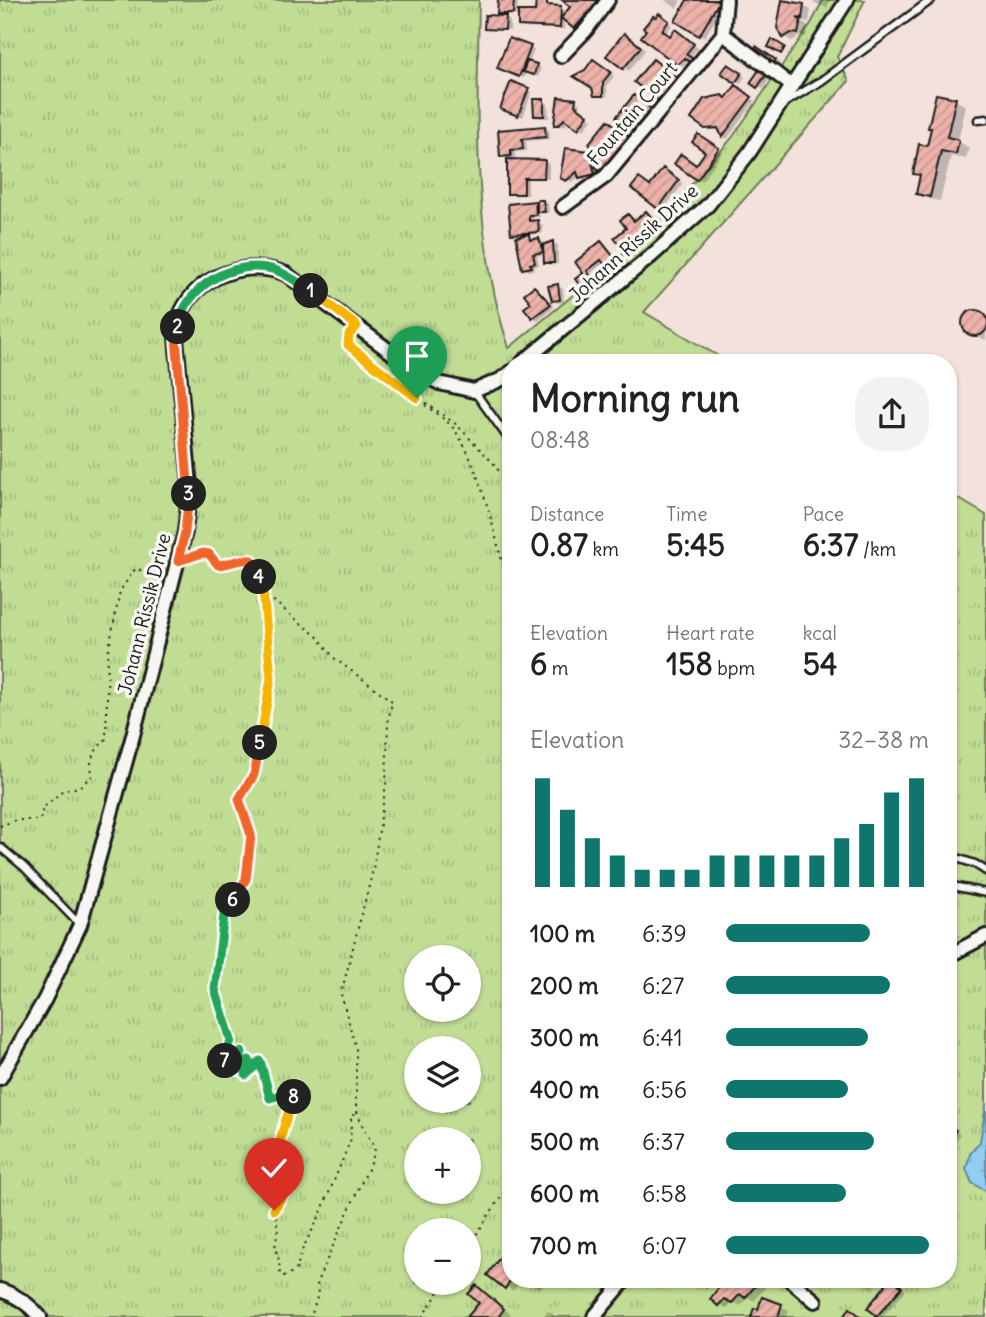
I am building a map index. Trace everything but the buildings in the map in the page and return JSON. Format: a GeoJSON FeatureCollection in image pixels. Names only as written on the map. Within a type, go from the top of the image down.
{"type":"FeatureCollection","features":[{"type":"Feature","properties":{"kind":"street"},"geometry":{"type":"LineString","coordinates":[[561,57],[586,30],[608,0]]}},
{"type":"Feature","properties":{"kind":"street"},"geometry":{"type":"LineString","coordinates":[[726,0],[726,26],[723,34],[792,86]]}},
{"type":"Feature","properties":{"kind":"street","name":"Johann Rissik Drive"},"geometry":{"type":"LineString","coordinates":[[533,354],[708,205],[749,153],[846,0]]}},
{"type":"Feature","properties":{"kind":"street","name":"Fountain Court"},"geometry":{"type":"LineString","coordinates":[[563,207],[606,176],[723,34]]}},
{"type":"Feature","properties":{"kind":"street","name":"Johann Rissik Drive"},"geometry":{"type":"LineString","coordinates":[[0,1078],[45,999],[80,925],[109,827],[178,561],[185,532],[190,486],[176,338],[180,314],[190,299],[200,288],[217,277],[239,269],[272,269],[286,274],[411,366],[439,383],[474,391]]}},
{"type":"Feature","properties":{"kind":"street"},"geometry":{"type":"LineString","coordinates":[[474,391],[502,379]]}},
{"type":"Feature","properties":{"kind":"street"},"geometry":{"type":"LineString","coordinates":[[957,951],[986,936]]}},
{"type":"Feature","properties":{"kind":"street"},"geometry":{"type":"LineString","coordinates":[[594,1317],[618,1288]]}},
{"type":"Feature","properties":{"kind":"street"},"geometry":{"type":"LineString","coordinates":[[800,1288],[815,1301]]}},
{"type":"Feature","properties":{"kind":"street"},"geometry":{"type":"LineString","coordinates":[[0,1290],[28,1304],[40,1317]]}},
{"type":"Feature","properties":{"kind":"lane"},"geometry":{"type":"LineString","coordinates":[[779,106],[821,81],[930,0]]}},
{"type":"Feature","properties":{"kind":"lane"},"geometry":{"type":"LineString","coordinates":[[474,391],[502,430]]}},
{"type":"Feature","properties":{"kind":"lane"},"geometry":{"type":"LineString","coordinates":[[0,847],[24,867],[80,925]]}},
{"type":"Feature","properties":{"kind":"lane"},"geometry":{"type":"LineString","coordinates":[[957,858],[986,871]]}},
{"type":"Feature","properties":{"kind":"lane"},"geometry":{"type":"LineString","coordinates":[[957,887],[986,893]]}},
{"type":"Feature","properties":{"kind":"path"},"geometry":{"type":"LineString","coordinates":[[357,326],[349,335],[348,345],[453,428],[472,465],[488,510],[502,563]]}},
{"type":"Feature","properties":{"kind":"path"},"geometry":{"type":"LineString","coordinates":[[417,398],[463,430],[502,476]]}},
{"type":"Feature","properties":{"kind":"path"},"geometry":{"type":"LineString","coordinates":[[178,561],[203,553],[209,554],[218,565],[231,564],[242,558],[252,560],[263,589],[271,600],[319,638],[334,658],[392,701],[388,723],[386,784],[373,870],[341,995],[356,1049],[356,1109],[375,1148],[373,1161],[317,1282],[318,1294],[311,1317]]}},
{"type":"Feature","properties":{"kind":"path"},"geometry":{"type":"LineString","coordinates":[[0,826],[16,820],[40,820],[43,808],[62,791],[79,787],[93,775],[90,765],[93,754],[106,739],[108,653],[120,591],[135,569],[167,575]]}},
{"type":"Feature","properties":{"kind":"path"},"geometry":{"type":"LineString","coordinates":[[263,589],[271,678],[254,775],[239,799],[251,835],[246,879],[224,915],[215,989],[231,1040],[225,1062],[242,1052],[238,1070],[249,1060],[246,1075],[260,1061],[270,1098],[286,1093],[291,1086],[295,1086],[295,1094],[279,1137],[281,1152],[277,1164],[284,1193],[274,1210],[278,1228],[275,1248],[280,1275],[285,1276],[296,1270],[351,1139],[351,1115],[359,1115]]}},
{"type":"Feature","properties":{"kind":"path"},"geometry":{"type":"LineString","coordinates":[[481,1227],[502,1195]]}},
{"type":"Feature","properties":{"kind":"path"},"geometry":{"type":"LineString","coordinates":[[422,1317],[437,1295]]}},
{"type":"Feature","properties":{"kind":"green space"},"geometry":{"type":"Polygon","coordinates":[[[0,0],[479,0],[479,176],[488,263],[509,348],[652,230],[732,138],[812,22],[823,0],[865,0],[837,57],[849,81],[644,312],[715,354],[502,354],[502,1288],[957,1288],[957,498],[986,515],[986,1317],[0,1317],[0,0]]]}},
{"type":"Feature","properties":{"kind":"water"},"geometry":{"type":"Polygon","coordinates":[[[986,1105],[986,1191],[972,1183],[966,1169],[970,1154],[980,1142],[986,1105]]]}},
{"type":"Feature","properties":{"kind":"route"},"geometry":{"type":"LineString","coordinates":[[274,1210],[284,1193],[277,1164],[281,1152],[279,1137],[295,1094],[295,1086],[291,1086],[286,1093],[270,1098],[260,1061],[246,1075],[249,1060],[238,1070],[242,1052],[225,1062],[231,1040],[215,989],[224,915],[246,879],[251,835],[239,799],[254,775],[271,678],[263,589],[252,560],[242,558],[231,564],[218,565],[209,554],[203,553],[178,561],[185,532],[190,486],[176,338],[180,314],[200,288],[217,277],[239,269],[272,269],[286,274],[357,326],[349,335],[348,345],[417,398]]}}]}
